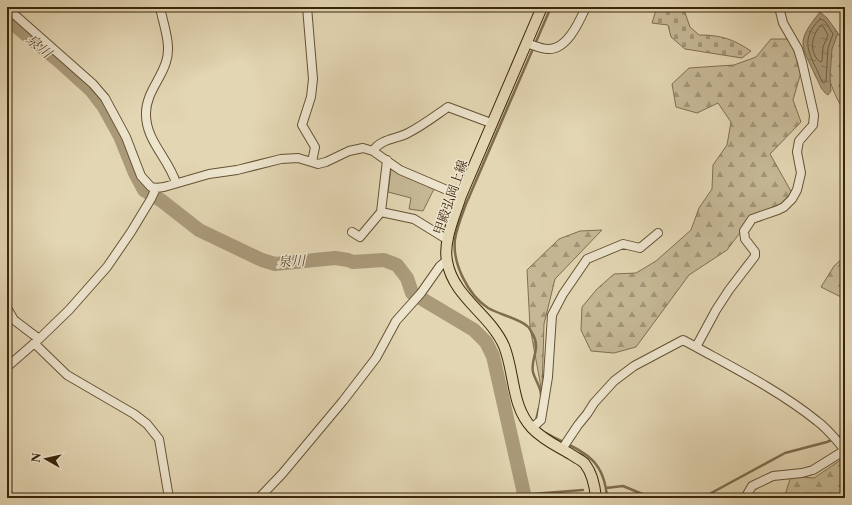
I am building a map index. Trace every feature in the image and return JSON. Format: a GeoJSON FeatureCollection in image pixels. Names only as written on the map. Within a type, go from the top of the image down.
{"type":"FeatureCollection","features":[{"type":"Feature","properties":{"kind":"main road","name":"甲殿弘岡上線"},"geometry":{"type":"LineString","coordinates":[[542,7],[530,44],[492,123],[461,196],[450,228],[446,261],[452,278],[463,295],[494,329],[504,346],[511,367],[517,399],[522,415],[532,428],[543,438],[565,444],[584,463],[593,480],[596,498]]}},
{"type":"Feature","properties":{"kind":"street"},"geometry":{"type":"LineString","coordinates":[[160,7],[168,47],[167,61],[148,101],[146,113],[147,128],[176,184]]}},
{"type":"Feature","properties":{"kind":"street"},"geometry":{"type":"LineString","coordinates":[[307,7],[313,79],[311,97],[302,125],[315,147],[312,162]]}},
{"type":"Feature","properties":{"kind":"street"},"geometry":{"type":"LineString","coordinates":[[530,44],[546,49],[555,49],[561,46],[576,27],[586,7]]}},
{"type":"Feature","properties":{"kind":"street"},"geometry":{"type":"LineString","coordinates":[[696,347],[728,290],[755,256],[755,252],[745,239],[744,231],[747,225],[752,219],[784,207],[792,199],[797,190],[801,173],[797,152],[798,142],[813,125],[814,116],[802,62],[798,49],[783,23],[779,7]]}},
{"type":"Feature","properties":{"kind":"street"},"geometry":{"type":"LineString","coordinates":[[10,8],[92,84],[105,98],[126,137],[141,176],[151,187],[154,193]]}},
{"type":"Feature","properties":{"kind":"street"},"geometry":{"type":"LineString","coordinates":[[373,151],[377,144],[407,134],[448,107],[492,123]]}},
{"type":"Feature","properties":{"kind":"street"},"geometry":{"type":"LineString","coordinates":[[7,367],[69,310],[107,267],[154,193],[176,184],[209,174],[237,170],[281,159],[298,158],[318,164],[326,162],[349,151],[363,148],[373,151],[400,170],[461,196]]}},
{"type":"Feature","properties":{"kind":"street"},"geometry":{"type":"LineString","coordinates":[[352,232],[360,237],[381,212],[386,160]]}},
{"type":"Feature","properties":{"kind":"street"},"geometry":{"type":"LineString","coordinates":[[381,212],[414,218],[448,240]]}},
{"type":"Feature","properties":{"kind":"street"},"geometry":{"type":"LineString","coordinates":[[532,428],[541,420],[548,378],[552,315],[563,294],[587,259],[623,244],[640,248],[658,233]]}},
{"type":"Feature","properties":{"kind":"street"},"geometry":{"type":"LineString","coordinates":[[259,498],[282,474],[348,395],[376,358],[396,321],[421,293],[440,266],[446,261]]}},
{"type":"Feature","properties":{"kind":"street"},"geometry":{"type":"LineString","coordinates":[[7,308],[14,320],[36,341],[67,375],[134,414],[147,424],[159,439],[169,498]]}},
{"type":"Feature","properties":{"kind":"street"},"geometry":{"type":"LineString","coordinates":[[565,444],[594,403],[614,381],[634,366],[683,340],[721,360],[818,421],[845,450],[813,470],[802,473],[773,476],[752,486],[745,498]]}},
{"type":"Feature","properties":{"kind":"green space"},"geometry":{"type":"Polygon","coordinates":[[[657,7],[683,7],[690,27],[699,35],[726,38],[751,51],[742,58],[685,49],[671,37],[668,25],[652,23],[657,7]]]}},
{"type":"Feature","properties":{"kind":"green space"},"geometry":{"type":"Polygon","coordinates":[[[845,34],[845,112],[831,85],[827,69],[826,53],[832,35],[845,34]]]}},
{"type":"Feature","properties":{"kind":"green space"},"geometry":{"type":"Polygon","coordinates":[[[771,39],[794,39],[805,58],[793,100],[801,122],[770,154],[792,193],[776,208],[754,214],[727,250],[689,275],[636,347],[614,353],[591,351],[581,330],[582,307],[597,289],[614,274],[636,273],[656,261],[691,230],[699,208],[712,189],[713,165],[727,145],[731,122],[718,103],[697,113],[676,107],[672,84],[689,68],[734,65],[756,57],[771,39]]]}},
{"type":"Feature","properties":{"kind":"green space"},"geometry":{"type":"Polygon","coordinates":[[[391,169],[434,189],[423,211],[409,209],[411,198],[388,192],[391,169]]]}},
{"type":"Feature","properties":{"kind":"green space"},"geometry":{"type":"Polygon","coordinates":[[[602,230],[555,279],[544,324],[542,393],[530,327],[527,270],[559,239],[580,231],[602,230]]]}},
{"type":"Feature","properties":{"kind":"green space"},"geometry":{"type":"Polygon","coordinates":[[[845,256],[845,299],[821,287],[834,266],[845,256]]]}},
{"type":"Feature","properties":{"kind":"green space"},"geometry":{"type":"Polygon","coordinates":[[[845,457],[845,498],[784,498],[791,476],[814,478],[845,457]]]}},
{"type":"Feature","properties":{"kind":"water"},"geometry":{"type":"Polygon","coordinates":[[[820,12],[827,18],[838,33],[832,49],[830,76],[831,91],[828,95],[821,87],[804,50],[803,44],[807,31],[820,12]]]}},
{"type":"Feature","properties":{"kind":"waterway"},"geometry":{"type":"LineString","coordinates":[[541,395],[533,372],[536,344],[531,330],[524,323],[488,308],[474,295],[468,287],[459,268],[456,258],[455,239],[466,204],[551,7]]}},
{"type":"Feature","properties":{"kind":"waterway"},"geometry":{"type":"LineString","coordinates":[[819,7],[820,12]]}},
{"type":"Feature","properties":{"kind":"waterway","name":"泉川"},"geometry":{"type":"LineString","coordinates":[[7,19],[59,61],[91,90],[104,107],[120,136],[135,173],[144,190],[162,201],[199,230],[262,260],[275,264],[335,258],[353,262],[384,260],[397,265],[407,278],[412,293],[474,330],[486,342],[493,356],[525,498]]}},
{"type":"Feature","properties":{"kind":"waterway"},"geometry":{"type":"LineString","coordinates":[[536,420],[539,408]]}},
{"type":"Feature","properties":{"kind":"waterway"},"geometry":{"type":"LineString","coordinates":[[546,433],[579,450],[595,463],[601,472],[605,483],[607,498]]}},
{"type":"Feature","properties":{"kind":"waterway"},"geometry":{"type":"LineString","coordinates":[[702,498],[785,453],[827,442],[845,434]]}},
{"type":"Feature","properties":{"kind":"waterway"},"geometry":{"type":"LineString","coordinates":[[606,488],[623,486],[652,498]]}},
{"type":"Feature","properties":{"kind":"waterway"},"geometry":{"type":"LineString","coordinates":[[524,493],[532,494],[583,490]]}}]}
